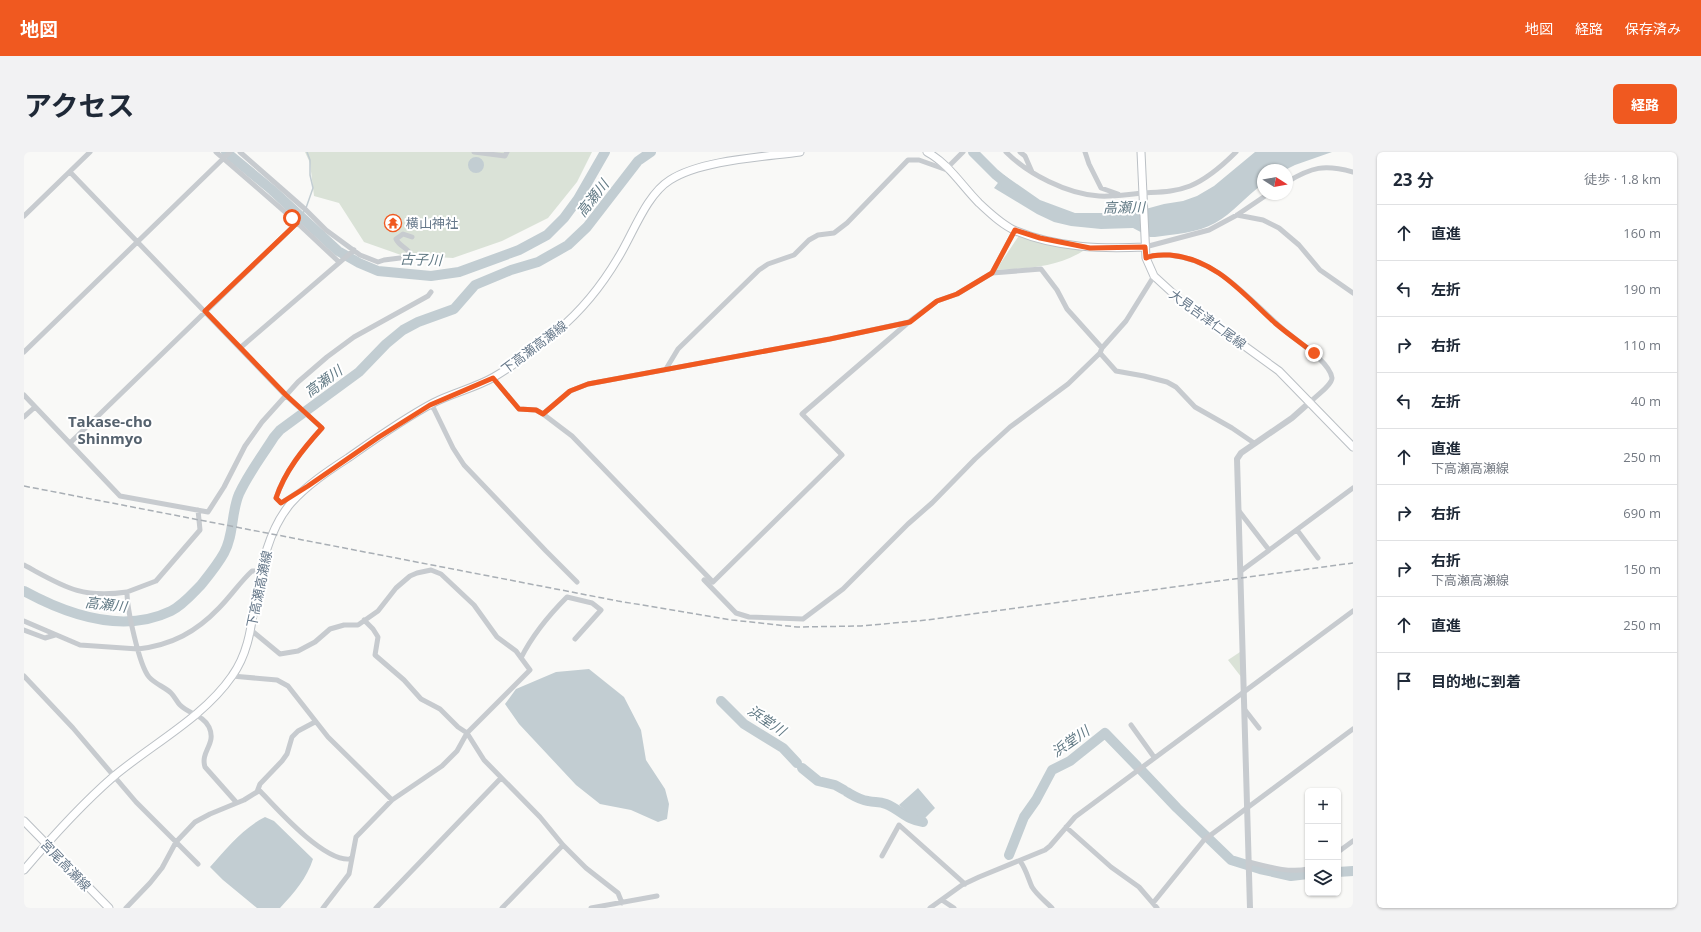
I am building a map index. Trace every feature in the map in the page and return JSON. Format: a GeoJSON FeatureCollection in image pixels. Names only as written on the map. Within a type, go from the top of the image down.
{"type":"FeatureCollection","features":[{"type":"Feature","properties":{"kind":"main road","name":"下高瀬高瀬線"},"geometry":{"type":"LineString","coordinates":[[24,870],[46,844],[114,777],[195,714],[213,698],[232,676],[243,657],[251,630],[261,571],[268,547],[279,521],[290,504],[308,486],[379,437],[430,405],[493,378],[555,333],[588,301],[616,262],[649,202],[660,188],[669,180],[686,171],[714,164],[800,152]]}},
{"type":"Feature","properties":{"kind":"main road"},"geometry":{"type":"LineString","coordinates":[[928,152],[937,157],[948,167],[978,202],[992,215],[1015,230],[1048,240],[1090,248],[1145,247]]}},
{"type":"Feature","properties":{"kind":"main road","name":"大見吉津仁尾線"},"geometry":{"type":"LineString","coordinates":[[1141,152],[1146,258],[1154,276],[1177,296],[1279,371],[1353,447]]}},
{"type":"Feature","properties":{"kind":"main road","name":"宮尾高瀬線"},"geometry":{"type":"LineString","coordinates":[[24,821],[109,908]]}},
{"type":"Feature","properties":{"kind":"street"},"geometry":{"type":"LineString","coordinates":[[24,216],[90,152]]}},
{"type":"Feature","properties":{"kind":"street"},"geometry":{"type":"LineString","coordinates":[[216,152],[340,261]]}},
{"type":"Feature","properties":{"kind":"street"},"geometry":{"type":"LineString","coordinates":[[24,352],[230,152]]}},
{"type":"Feature","properties":{"kind":"street"},"geometry":{"type":"LineString","coordinates":[[240,152],[305,209],[326,230],[360,255],[378,262],[392,258],[408,257],[410,252],[407,248],[398,243],[396,239],[399,235],[403,234],[412,237]]}},
{"type":"Feature","properties":{"kind":"street"},"geometry":{"type":"LineString","coordinates":[[474,152],[505,156],[507,152]]}},
{"type":"Feature","properties":{"kind":"street"},"geometry":{"type":"LineString","coordinates":[[666,369],[678,349],[759,270],[768,264],[794,255],[809,240],[818,235],[834,233],[847,223],[908,160],[919,160],[947,170],[948,167],[963,152]]}},
{"type":"Feature","properties":{"kind":"street"},"geometry":{"type":"LineString","coordinates":[[1006,152],[1032,172],[1068,189],[1083,194],[1098,196],[1173,191],[1188,187],[1201,181],[1215,171],[1236,152]]}},
{"type":"Feature","properties":{"kind":"street"},"geometry":{"type":"LineString","coordinates":[[1020,152],[1025,156],[1032,172]]}},
{"type":"Feature","properties":{"kind":"street"},"geometry":{"type":"LineString","coordinates":[[1085,152],[1089,164],[1101,188],[1121,195]]}},
{"type":"Feature","properties":{"kind":"street"},"geometry":{"type":"LineString","coordinates":[[1293,179],[1308,170],[1330,167],[1353,172]]}},
{"type":"Feature","properties":{"kind":"street"},"geometry":{"type":"LineString","coordinates":[[70,172],[287,396],[322,428],[307,445],[285,475],[276,498],[281,503],[308,486]]}},
{"type":"Feature","properties":{"kind":"street"},"geometry":{"type":"LineString","coordinates":[[1145,247],[1210,230],[1237,215],[1259,200]]}},
{"type":"Feature","properties":{"kind":"street"},"geometry":{"type":"LineString","coordinates":[[1237,215],[1263,220],[1279,228],[1299,245],[1320,270],[1353,293]]}},
{"type":"Feature","properties":{"kind":"street"},"geometry":{"type":"LineString","coordinates":[[70,443],[297,223]]}},
{"type":"Feature","properties":{"kind":"street"},"geometry":{"type":"LineString","coordinates":[[992,273],[1015,230]]}},
{"type":"Feature","properties":{"kind":"street"},"geometry":{"type":"LineString","coordinates":[[240,348],[354,250]]}},
{"type":"Feature","properties":{"kind":"street"},"geometry":{"type":"LineString","coordinates":[[1146,258],[1155,255],[1176,256],[1194,260],[1215,270],[1254,301],[1274,322],[1314,353],[1330,372],[1332,378],[1330,385],[1292,418],[1254,443],[1241,453],[1237,459],[1245,691],[1250,908]]}},
{"type":"Feature","properties":{"kind":"street"},"geometry":{"type":"LineString","coordinates":[[493,378],[519,409],[536,410],[572,436],[713,582],[842,456],[802,414],[910,322],[937,301],[957,294],[992,273],[1041,269],[1057,290],[1067,309],[1116,371],[1167,382],[1176,387],[1195,407],[1232,428],[1254,443]]}},
{"type":"Feature","properties":{"kind":"street"},"geometry":{"type":"LineString","coordinates":[[704,580],[736,614],[749,617],[803,619],[843,589],[975,459],[1010,427],[1068,384],[1101,351],[1126,321],[1154,276]]}},
{"type":"Feature","properties":{"kind":"street"},"geometry":{"type":"LineString","coordinates":[[24,395],[120,496],[208,512],[224,487],[245,446],[287,396],[323,360],[354,336],[428,296],[431,292]]}},
{"type":"Feature","properties":{"kind":"street"},"geometry":{"type":"LineString","coordinates":[[543,414],[570,391],[582,386],[830,339],[910,322]]}},
{"type":"Feature","properties":{"kind":"street"},"geometry":{"type":"LineString","coordinates":[[430,405],[434,409],[453,448],[464,464],[577,582]]}},
{"type":"Feature","properties":{"kind":"street"},"geometry":{"type":"LineString","coordinates":[[24,417],[35,407]]}},
{"type":"Feature","properties":{"kind":"street"},"geometry":{"type":"LineString","coordinates":[[1241,571],[1353,488]]}},
{"type":"Feature","properties":{"kind":"street"},"geometry":{"type":"LineString","coordinates":[[24,565],[74,590],[93,594],[127,594],[156,581],[200,530],[198,510]]}},
{"type":"Feature","properties":{"kind":"street"},"geometry":{"type":"LineString","coordinates":[[1239,511],[1269,550]]}},
{"type":"Feature","properties":{"kind":"street"},"geometry":{"type":"LineString","coordinates":[[1297,530],[1318,558]]}},
{"type":"Feature","properties":{"kind":"street"},"geometry":{"type":"LineString","coordinates":[[24,621],[80,645],[138,649],[176,640],[193,631],[219,608],[252,570],[261,571]]}},
{"type":"Feature","properties":{"kind":"street"},"geometry":{"type":"LineString","coordinates":[[251,630],[280,654],[298,651],[315,642],[330,629],[344,625],[358,625],[378,611],[396,588],[410,576],[431,570],[441,574],[474,605],[497,637],[516,651],[530,670],[467,733],[457,751],[447,761],[392,800],[356,837],[349,874],[323,908]]}},
{"type":"Feature","properties":{"kind":"street"},"geometry":{"type":"LineString","coordinates":[[127,594],[136,642],[143,667],[150,678],[171,693],[181,706],[205,722],[212,736],[211,743],[206,751],[203,761],[205,767],[236,802]]}},
{"type":"Feature","properties":{"kind":"street"},"geometry":{"type":"LineString","coordinates":[[521,658],[529,642],[544,621],[567,597],[592,603],[601,610],[576,639]]}},
{"type":"Feature","properties":{"kind":"street"},"geometry":{"type":"LineString","coordinates":[[930,908],[965,884],[1045,850],[1075,817],[1353,611]]}},
{"type":"Feature","properties":{"kind":"street"},"geometry":{"type":"LineString","coordinates":[[364,620],[378,637],[375,655],[404,680],[421,699],[440,709],[458,727],[467,733],[484,760],[540,817],[563,845],[586,868],[618,893],[622,903]]}},
{"type":"Feature","properties":{"kind":"street"},"geometry":{"type":"LineString","coordinates":[[24,630],[45,638],[55,635]]}},
{"type":"Feature","properties":{"kind":"street"},"geometry":{"type":"LineString","coordinates":[[24,676],[73,728],[136,802],[198,864]]}},
{"type":"Feature","properties":{"kind":"street"},"geometry":{"type":"LineString","coordinates":[[232,676],[277,680],[288,686],[328,737],[392,800]]}},
{"type":"Feature","properties":{"kind":"street"},"geometry":{"type":"LineString","coordinates":[[1245,710],[1259,728]]}},
{"type":"Feature","properties":{"kind":"street"},"geometry":{"type":"LineString","coordinates":[[126,908],[158,873],[176,842],[196,822],[236,802],[244,800],[257,792],[260,784],[287,754],[292,737],[298,731],[315,722]]}},
{"type":"Feature","properties":{"kind":"street"},"geometry":{"type":"LineString","coordinates":[[1131,725],[1154,758]]}},
{"type":"Feature","properties":{"kind":"street"},"geometry":{"type":"LineString","coordinates":[[1153,903],[1206,838],[1353,729]]}},
{"type":"Feature","properties":{"kind":"street"},"geometry":{"type":"LineString","coordinates":[[376,908],[502,778]]}},
{"type":"Feature","properties":{"kind":"street"},"geometry":{"type":"LineString","coordinates":[[257,792],[260,791],[281,813],[324,851],[346,860],[352,857]]}},
{"type":"Feature","properties":{"kind":"street"},"geometry":{"type":"LineString","coordinates":[[882,856],[899,825],[965,884]]}},
{"type":"Feature","properties":{"kind":"street"},"geometry":{"type":"LineString","coordinates":[[1066,827],[1111,867],[1139,887],[1156,908]]}},
{"type":"Feature","properties":{"kind":"street"},"geometry":{"type":"LineString","coordinates":[[1341,850],[1353,841]]}},
{"type":"Feature","properties":{"kind":"street"},"geometry":{"type":"LineString","coordinates":[[502,908],[563,845]]}},
{"type":"Feature","properties":{"kind":"street"},"geometry":{"type":"LineString","coordinates":[[1020,861],[1026,869],[1032,886],[1037,894],[1052,908]]}},
{"type":"Feature","properties":{"kind":"street"},"geometry":{"type":"LineString","coordinates":[[1249,865],[1297,871],[1305,870]]}},
{"type":"Feature","properties":{"kind":"street"},"geometry":{"type":"LineString","coordinates":[[591,908],[657,896]]}},
{"type":"Feature","properties":{"kind":"street"},"geometry":{"type":"LineString","coordinates":[[942,900],[954,908]]}},
{"type":"Feature","properties":{"kind":"shaded area"},"geometry":{"type":"Polygon","coordinates":[[[305,152],[592,152],[577,182],[548,218],[502,241],[453,258],[401,255],[364,242],[339,203],[314,196],[310,163],[305,152]]]}},
{"type":"Feature","properties":{"kind":"shaded area"},"geometry":{"type":"Polygon","coordinates":[[[1255,152],[1332,152],[1293,166],[1293,164],[1257,164],[1257,189],[1222,219],[1194,231],[1155,237],[1150,237],[1133,228],[1101,229],[1071,226],[1054,222],[1037,214],[994,188],[1004,175],[1040,200],[1075,213],[1131,213],[1164,204],[1183,201],[1197,196],[1214,186],[1255,152]]]}},
{"type":"Feature","properties":{"kind":"shaded area"},"geometry":{"type":"Polygon","coordinates":[[[476,157],[482,159],[484,165],[482,171],[476,173],[470,171],[468,165],[470,159],[476,157]]]}},
{"type":"Feature","properties":{"kind":"shaded area"},"geometry":{"type":"Polygon","coordinates":[[[1020,234],[1048,243],[1083,251],[1073,257],[1052,264],[1030,268],[996,270],[1020,234]]]}},
{"type":"Feature","properties":{"kind":"shaded area"},"geometry":{"type":"Polygon","coordinates":[[[1240,652],[1242,678],[1228,660],[1240,652]]]}},
{"type":"Feature","properties":{"kind":"shaded area"},"geometry":{"type":"Polygon","coordinates":[[[589,669],[624,697],[641,730],[646,760],[665,789],[669,804],[667,819],[658,822],[631,810],[600,804],[576,785],[519,724],[505,704],[516,689],[556,672],[589,669]]]}},
{"type":"Feature","properties":{"kind":"shaded area"},"geometry":{"type":"Polygon","coordinates":[[[918,788],[935,808],[925,818],[912,816],[899,805],[918,788]]]}},
{"type":"Feature","properties":{"kind":"shaded area"},"geometry":{"type":"Polygon","coordinates":[[[265,817],[274,821],[313,859],[304,879],[280,908],[257,908],[223,880],[210,867],[242,833],[265,817]]]}},
{"type":"Feature","properties":{"kind":"waterway","name":"古子川"},"geometry":{"type":"LineString","coordinates":[[226,152],[272,190],[338,251],[359,263],[378,271],[431,276],[459,272],[519,250],[547,235],[564,218],[578,199],[605,152]]}},
{"type":"Feature","properties":{"kind":"waterway"},"geometry":{"type":"LineString","coordinates":[[306,208],[313,188],[310,175],[310,160],[307,152]]}},
{"type":"Feature","properties":{"kind":"waterway","name":"高瀬川"},"geometry":{"type":"LineString","coordinates":[[24,591],[41,600],[77,614],[96,619],[115,621],[134,621],[153,618],[179,606],[201,585],[224,553],[229,539],[236,501],[239,494],[255,465],[280,430],[359,372],[386,344],[403,330],[418,322],[454,309],[475,285],[511,270],[538,262],[568,245],[587,227],[638,161],[651,152]]}},
{"type":"Feature","properties":{"kind":"waterway","name":"高瀬川"},"geometry":{"type":"LineString","coordinates":[[973,152],[995,174],[1011,187]]}},
{"type":"Feature","properties":{"kind":"waterway","name":"古子川"},"geometry":{"type":"LineString","coordinates":[[302,218],[304,211]]}},
{"type":"Feature","properties":{"kind":"waterway","name":"浜堂川"},"geometry":{"type":"LineString","coordinates":[[721,701],[744,724],[783,748],[797,763]]}},
{"type":"Feature","properties":{"kind":"waterway","name":"浜堂川"},"geometry":{"type":"LineString","coordinates":[[1009,855],[1024,817],[1036,800],[1052,770],[1070,761],[1105,733],[1137,766]]}},
{"type":"Feature","properties":{"kind":"waterway","name":"浜堂川"},"geometry":{"type":"LineString","coordinates":[[802,768],[818,781],[835,785],[844,790]]}},
{"type":"Feature","properties":{"kind":"waterway","name":"浜堂川"},"geometry":{"type":"LineString","coordinates":[[1141,770],[1177,808],[1231,860],[1260,869],[1291,876],[1305,874]]}},
{"type":"Feature","properties":{"kind":"waterway","name":"浜堂川"},"geometry":{"type":"LineString","coordinates":[[847,792],[862,800],[886,804],[912,819],[923,822]]}},
{"type":"Feature","properties":{"kind":"waterway","name":"浜堂川"},"geometry":{"type":"LineString","coordinates":[[1341,872],[1353,871]]}},
{"type":"Feature","properties":{"kind":"railway"},"geometry":{"type":"LineString","coordinates":[[24,486],[618,601],[732,620],[797,627],[861,626],[927,620],[1353,563]]}},
{"type":"Feature","properties":{"kind":"place","name":"横山神社"},"geometry":{"type":"Point","coordinates":[393,223]}},
{"type":"Feature","properties":{"kind":"district","name":"Takase-cho Shinmyo"},"geometry":{"type":"Point","coordinates":[110,430]}},
{"type":"Feature","properties":{"kind":"route"},"geometry":{"type":"LineString","coordinates":[[292,218],[297,223],[205,311],[286,395],[322,428],[285,475],[276,498],[281,503],[379,437],[430,405],[493,378],[519,409],[536,410],[543,414],[570,391],[588,384],[830,339],[910,322],[937,301],[957,294],[992,273],[1015,230],[1069,245],[1090,248],[1145,247],[1146,258],[1150,255],[1164,255],[1194,260],[1215,270],[1229,280],[1254,301],[1274,322],[1314,353]]}}]}
